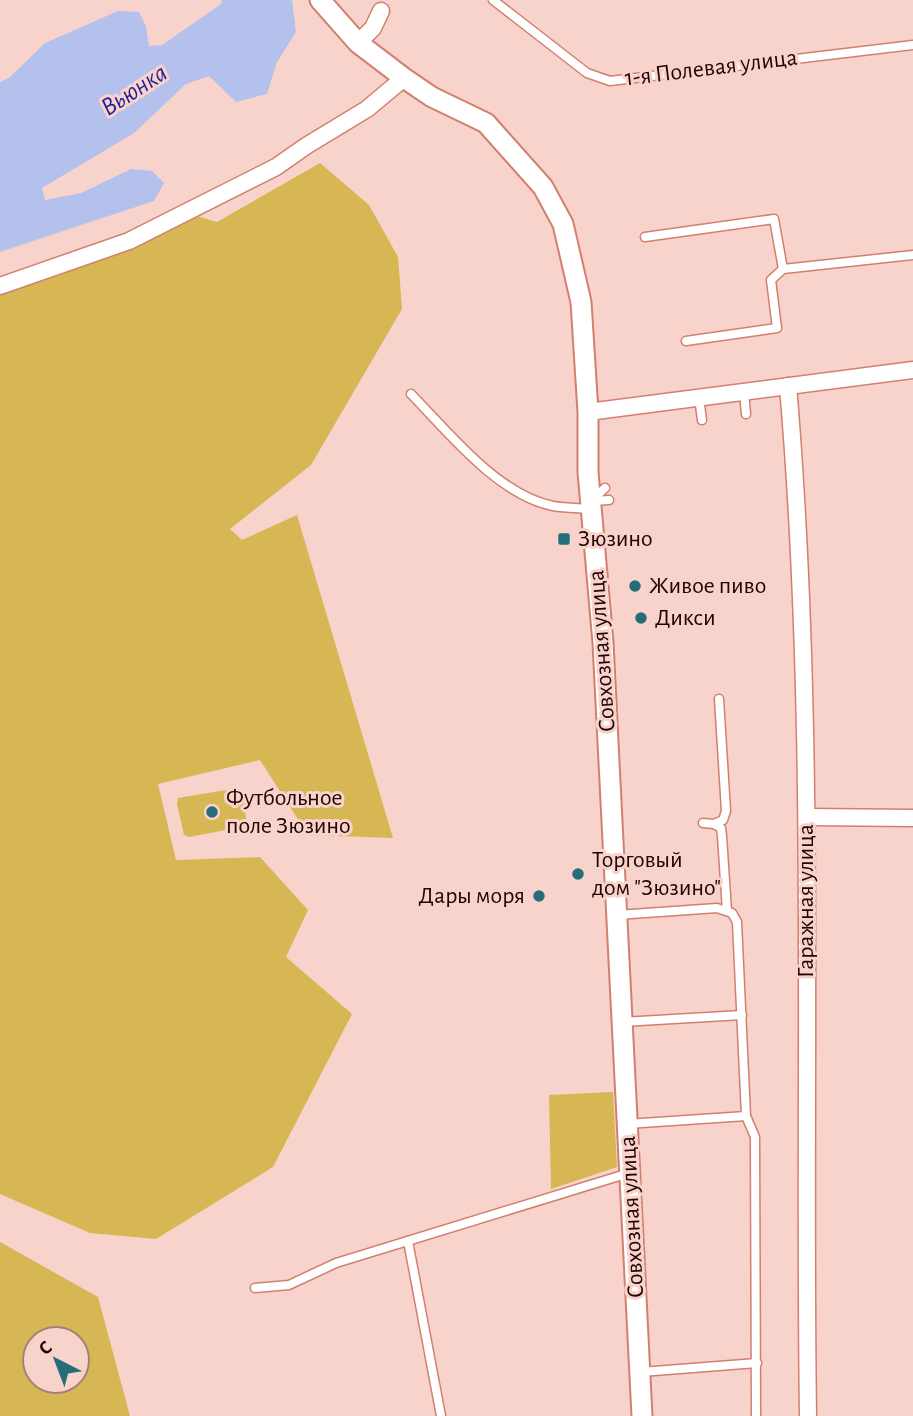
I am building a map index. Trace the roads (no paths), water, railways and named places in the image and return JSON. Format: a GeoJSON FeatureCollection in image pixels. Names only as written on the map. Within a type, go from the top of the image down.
{"type":"FeatureCollection","features":[{"type":"Feature","properties":{"kind":"street","name":"Совхозная улица"},"geometry":{"type":"LineString","coordinates":[[320,0],[358,43],[404,78],[432,97],[486,123],[543,187],[563,225],[581,302],[588,412],[599,500],[603,643],[642,1416]]}},
{"type":"Feature","properties":{"kind":"street"},"geometry":{"type":"LineString","coordinates":[[358,43],[373,28],[382,6]]}},
{"type":"Feature","properties":{"kind":"street"},"geometry":{"type":"LineString","coordinates":[[0,286],[129,241],[276,167],[367,109],[404,78]]}},
{"type":"Feature","properties":{"kind":"street"},"geometry":{"type":"LineString","coordinates":[[588,412],[913,370]]}},
{"type":"Feature","properties":{"kind":"street","name":"Гаражная улица"},"geometry":{"type":"LineString","coordinates":[[788,386],[799,546],[807,817],[808,1416]]}},
{"type":"Feature","properties":{"kind":"street"},"geometry":{"type":"LineString","coordinates":[[807,817],[913,818]]}},
{"type":"Feature","properties":{"kind":"lane","name":"1-я Полевая улица"},"geometry":{"type":"LineString","coordinates":[[493,0],[587,73],[610,81],[913,45]]}},
{"type":"Feature","properties":{"kind":"lane"},"geometry":{"type":"LineString","coordinates":[[645,237],[774,219],[783,269]]}},
{"type":"Feature","properties":{"kind":"lane"},"geometry":{"type":"LineString","coordinates":[[686,341],[777,328],[771,280],[783,269],[913,255]]}},
{"type":"Feature","properties":{"kind":"lane"},"geometry":{"type":"LineString","coordinates":[[744,392],[746,414]]}},
{"type":"Feature","properties":{"kind":"lane"},"geometry":{"type":"LineString","coordinates":[[411,394],[467,451],[506,485],[527,497],[552,506],[599,500]]}},
{"type":"Feature","properties":{"kind":"lane"},"geometry":{"type":"LineString","coordinates":[[699,398],[702,420]]}},
{"type":"Feature","properties":{"kind":"lane"},"geometry":{"type":"LineString","coordinates":[[714,824],[723,820],[726,811],[719,699]]}},
{"type":"Feature","properties":{"kind":"lane"},"geometry":{"type":"LineString","coordinates":[[704,823],[721,828],[727,911]]}},
{"type":"Feature","properties":{"kind":"lane"},"geometry":{"type":"LineString","coordinates":[[617,915],[717,908],[732,913],[737,922],[746,1116],[755,1137],[756,1416]]}},
{"type":"Feature","properties":{"kind":"lane"},"geometry":{"type":"LineString","coordinates":[[622,1022],[742,1015]]}},
{"type":"Feature","properties":{"kind":"lane"},"geometry":{"type":"LineString","coordinates":[[627,1124],[746,1116]]}},
{"type":"Feature","properties":{"kind":"lane"},"geometry":{"type":"LineString","coordinates":[[255,1288],[289,1285],[336,1263],[629,1173]]}},
{"type":"Feature","properties":{"kind":"lane"},"geometry":{"type":"LineString","coordinates":[[408,1241],[442,1416]]}},
{"type":"Feature","properties":{"kind":"lane"},"geometry":{"type":"LineString","coordinates":[[640,1372],[757,1363]]}},
{"type":"Feature","properties":{"kind":"water","name":"Вьюнка"},"geometry":{"type":"Polygon","coordinates":[[[222,0],[292,0],[296,32],[277,62],[267,94],[236,102],[209,76],[186,84],[134,133],[42,188],[45,200],[81,193],[131,169],[152,171],[164,183],[154,201],[0,252],[0,82],[9,78],[45,43],[118,11],[139,12],[146,26],[149,46],[162,45],[221,4],[222,0]]]}},
{"type":"Feature","properties":{"kind":"place","name":"Зюзино"},"geometry":{"type":"Point","coordinates":[564,539]}},
{"type":"Feature","properties":{"kind":"place","name":"Живое пиво"},"geometry":{"type":"Point","coordinates":[635,586]}},
{"type":"Feature","properties":{"kind":"place","name":"Дикси"},"geometry":{"type":"Point","coordinates":[641,618]}},
{"type":"Feature","properties":{"kind":"place","name":"Футбольное поле Зюзино"},"geometry":{"type":"Point","coordinates":[212,812]}},
{"type":"Feature","properties":{"kind":"place","name":"Торговый дом \"Зюзино\""},"geometry":{"type":"Point","coordinates":[578,874]}},
{"type":"Feature","properties":{"kind":"place","name":"Дары моря"},"geometry":{"type":"Point","coordinates":[539,896]}}]}
